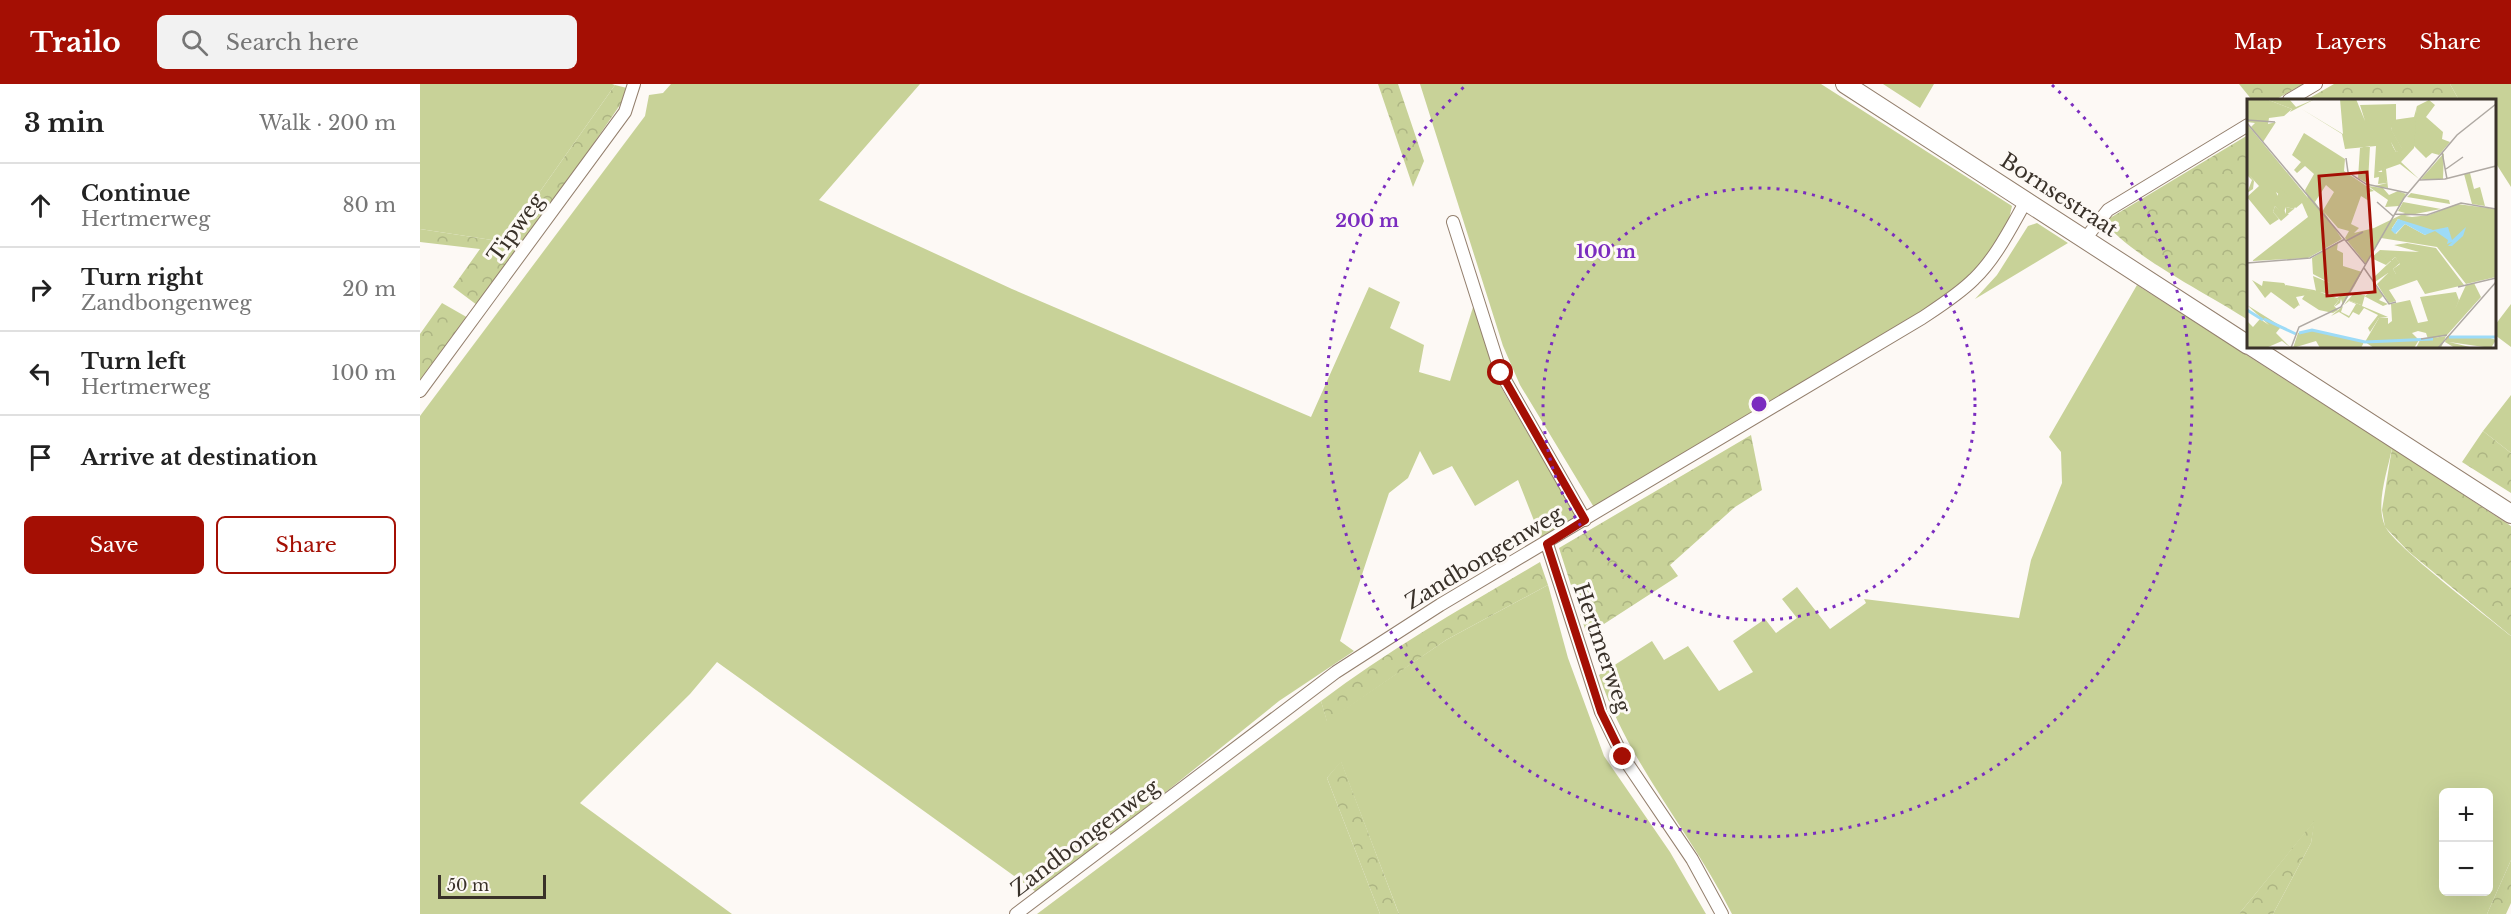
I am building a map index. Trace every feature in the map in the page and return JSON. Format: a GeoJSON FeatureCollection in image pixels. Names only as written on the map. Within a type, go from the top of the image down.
{"type":"FeatureCollection","features":[{"type":"Feature","properties":{"kind":"street","name":"Tipweg"},"geometry":{"type":"LineString","coordinates":[[420,391],[625,111],[634,84]]}},
{"type":"Feature","properties":{"kind":"street","name":"Bornsestraat"},"geometry":{"type":"LineString","coordinates":[[1845,84],[2247,344]]}},
{"type":"Feature","properties":{"kind":"street"},"geometry":{"type":"LineString","coordinates":[[2291,99],[2316,84]]}},
{"type":"Feature","properties":{"kind":"street"},"geometry":{"type":"LineString","coordinates":[[2085,239],[2108,210],[2247,126]]}},
{"type":"Feature","properties":{"kind":"street","name":"Zandbongenweg"},"geometry":{"type":"LineString","coordinates":[[1016,914],[1336,672],[1440,605],[1547,544],[1958,294],[1976,278],[1991,258],[2026,201]]}},
{"type":"Feature","properties":{"kind":"street"},"geometry":{"type":"LineString","coordinates":[[1452,222],[1501,373],[1585,520]]}},
{"type":"Feature","properties":{"kind":"street","name":"Bornsestraat"},"geometry":{"type":"LineString","coordinates":[[2253,348],[2511,514]]}},
{"type":"Feature","properties":{"kind":"street","name":"Hertmerweg"},"geometry":{"type":"LineString","coordinates":[[1547,544],[1601,712],[1623,757],[1692,860],[1722,914]]}},
{"type":"Feature","properties":{"kind":"green space"},"geometry":{"type":"Polygon","coordinates":[[[420,84],[615,85],[527,210],[541,220],[531,235],[505,242],[420,229],[420,84]]]}},
{"type":"Feature","properties":{"kind":"green space"},"geometry":{"type":"Polygon","coordinates":[[[671,84],[920,84],[819,200],[1012,289],[1311,417],[1369,287],[1400,302],[1390,328],[1424,345],[1419,372],[1450,381],[1474,304],[1495,377],[1578,519],[1542,541],[1518,480],[1475,506],[1452,466],[1433,475],[1420,451],[1408,478],[1389,493],[1340,641],[1354,651],[1279,701],[1039,894],[717,662],[690,694],[580,803],[732,914],[420,914],[420,416],[645,116],[649,95],[663,93],[671,84]]]}},
{"type":"Feature","properties":{"kind":"green space"},"geometry":{"type":"Polygon","coordinates":[[[1378,84],[1398,84],[1424,161],[1413,187],[1378,84]]]}},
{"type":"Feature","properties":{"kind":"green space"},"geometry":{"type":"Polygon","coordinates":[[[1420,84],[1821,84],[2012,206],[2009,219],[1974,279],[1946,300],[1595,509],[1520,385],[1503,346],[1420,84]]]}},
{"type":"Feature","properties":{"kind":"green space"},"geometry":{"type":"Polygon","coordinates":[[[1883,84],[1934,84],[1920,108],[1883,84]]]}},
{"type":"Feature","properties":{"kind":"green space"},"geometry":{"type":"Polygon","coordinates":[[[2239,84],[2303,84],[2277,99],[2251,99],[2239,84]]]}},
{"type":"Feature","properties":{"kind":"green space"},"geometry":{"type":"Polygon","coordinates":[[[2334,84],[2450,84],[2458,99],[2308,99],[2334,84]]]}},
{"type":"Feature","properties":{"kind":"green space"},"geometry":{"type":"Polygon","coordinates":[[[2450,84],[2511,84],[2511,187],[2496,164],[2496,99],[2458,99],[2450,84]]]}},
{"type":"Feature","properties":{"kind":"green space"},"geometry":{"type":"Polygon","coordinates":[[[615,85],[631,89],[541,220],[527,210],[615,85]]]}},
{"type":"Feature","properties":{"kind":"green space"},"geometry":{"type":"Polygon","coordinates":[[[2247,136],[2247,319],[2149,260],[2115,233],[2105,221],[2247,136]]]}},
{"type":"Feature","properties":{"kind":"green space"},"geometry":{"type":"Polygon","coordinates":[[[2037,223],[2068,243],[1975,299],[1997,275],[2028,226],[2037,223]]]}},
{"type":"Feature","properties":{"kind":"green space"},"geometry":{"type":"Polygon","coordinates":[[[517,225],[531,235],[481,308],[453,287],[480,249],[420,242],[420,229],[505,242],[517,225]]]}},
{"type":"Feature","properties":{"kind":"green space"},"geometry":{"type":"Polygon","coordinates":[[[2137,285],[2392,448],[2381,508],[2385,526],[2405,549],[2511,636],[2511,860],[2487,914],[2273,914],[2311,843],[2314,822],[2239,914],[1732,914],[1698,854],[1626,738],[1599,675],[1652,641],[1664,660],[1688,646],[1719,691],[1753,672],[1733,641],[1765,619],[1776,633],[1797,618],[1782,599],[1797,587],[1830,629],[1866,603],[1864,599],[2019,618],[2031,560],[2062,483],[2061,452],[2049,437],[2137,285]]]}},
{"type":"Feature","properties":{"kind":"green space"},"geometry":{"type":"Polygon","coordinates":[[[442,303],[470,319],[420,387],[420,334],[442,303]]]}},
{"type":"Feature","properties":{"kind":"green space"},"geometry":{"type":"Polygon","coordinates":[[[2511,304],[2511,347],[2496,336],[2496,324],[2511,304]]]}},
{"type":"Feature","properties":{"kind":"green space"},"geometry":{"type":"Polygon","coordinates":[[[2511,395],[2511,453],[2483,431],[2511,395]]]}},
{"type":"Feature","properties":{"kind":"green space"},"geometry":{"type":"Polygon","coordinates":[[[2483,431],[2511,453],[2511,493],[2462,462],[2483,431]]]}},
{"type":"Feature","properties":{"kind":"green space"},"geometry":{"type":"Polygon","coordinates":[[[1751,435],[1762,490],[1735,507],[1670,565],[1678,576],[1587,635],[1559,548],[1751,435]]]}},
{"type":"Feature","properties":{"kind":"green space"},"geometry":{"type":"Polygon","coordinates":[[[2392,448],[2511,526],[2511,636],[2409,552],[2385,527],[2382,510],[2392,448]]]}},
{"type":"Feature","properties":{"kind":"green space"},"geometry":{"type":"Polygon","coordinates":[[[1540,562],[1548,585],[1446,640],[1327,722],[1321,701],[1401,646],[1540,562]]]}},
{"type":"Feature","properties":{"kind":"green space"},"geometry":{"type":"Polygon","coordinates":[[[1548,585],[1568,658],[1604,756],[1670,852],[1706,914],[1399,914],[1341,762],[1327,778],[1380,914],[1037,914],[1321,701],[1327,721],[1446,640],[1548,585]]]}},
{"type":"Feature","properties":{"kind":"green space"},"geometry":{"type":"Polygon","coordinates":[[[1341,761],[1399,914],[1380,914],[1327,778],[1341,761]]]}},
{"type":"Feature","properties":{"kind":"green space"},"geometry":{"type":"Polygon","coordinates":[[[2315,820],[2311,843],[2273,914],[2239,914],[2315,820]]]}},
{"type":"Feature","properties":{"kind":"green space"},"geometry":{"type":"Polygon","coordinates":[[[2511,860],[2511,903],[2506,914],[2487,914],[2511,860]]]}},
{"type":"Feature","properties":{"kind":"route"},"geometry":{"type":"LineString","coordinates":[[1501,373],[1585,520],[1547,544],[1601,712],[1623,757]]}}]}
